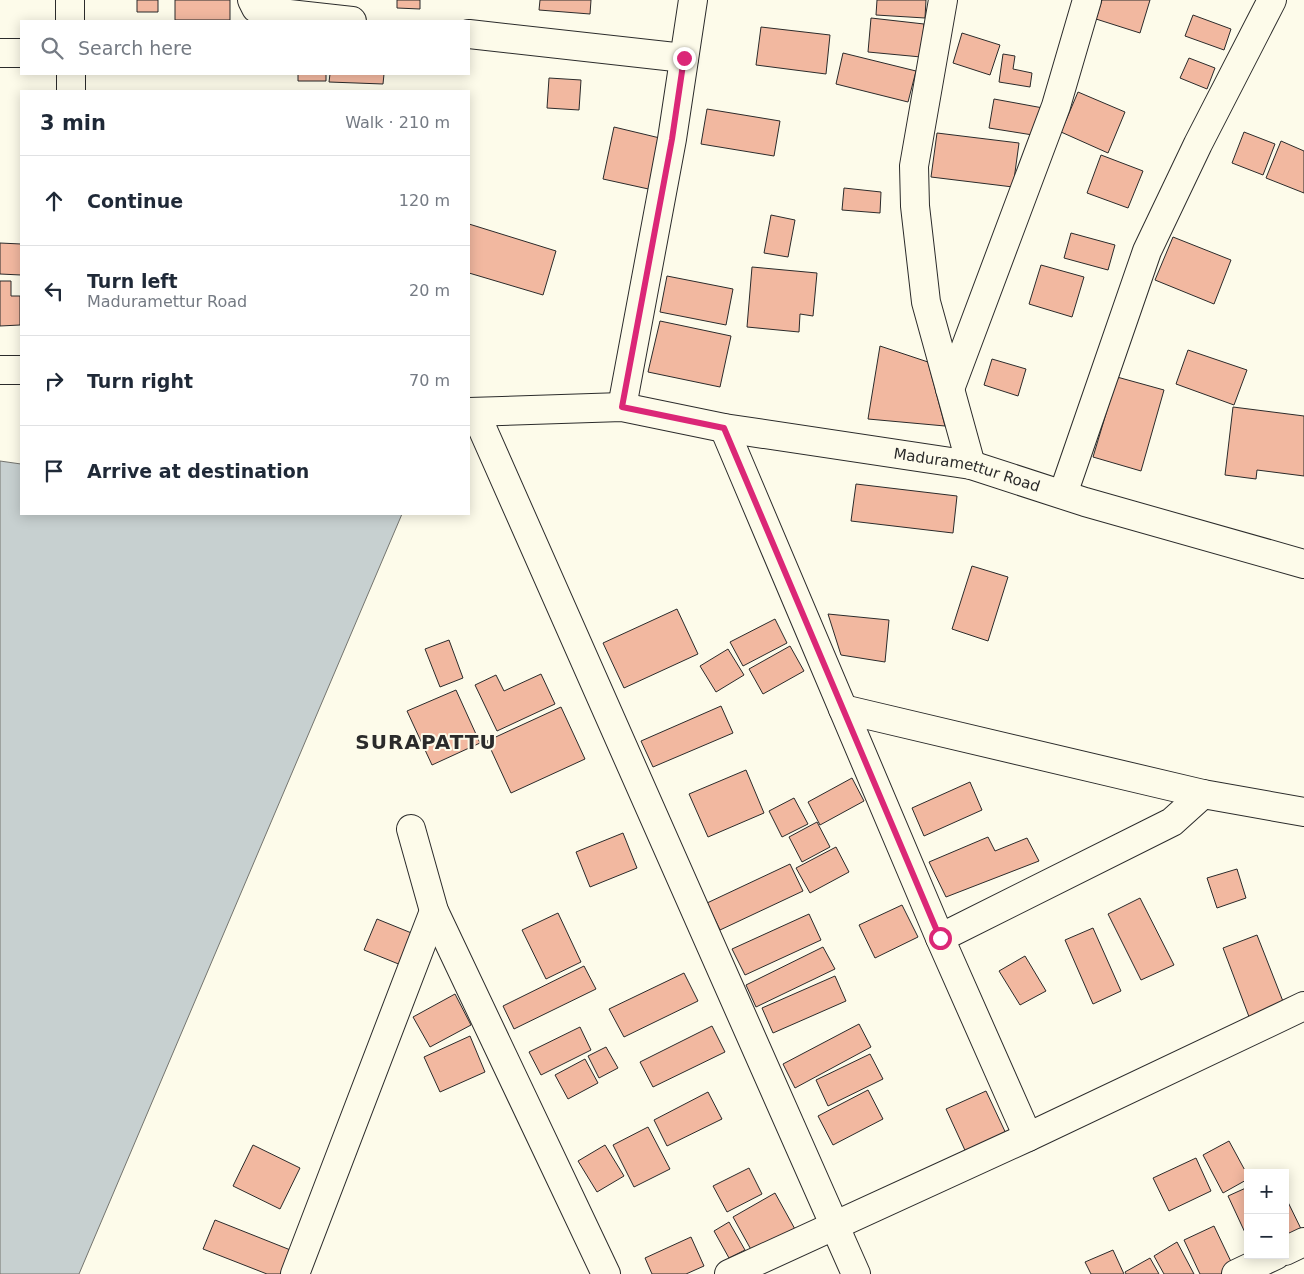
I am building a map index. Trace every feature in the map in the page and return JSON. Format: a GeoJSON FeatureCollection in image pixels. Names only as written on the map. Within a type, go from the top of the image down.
{"type":"FeatureCollection","features":[{"type":"Feature","properties":{"kind":"street"},"geometry":{"type":"LineString","coordinates":[[70,0],[70,20]]}},
{"type":"Feature","properties":{"kind":"street"},"geometry":{"type":"LineString","coordinates":[[252,0],[256,8],[263,11],[343,20]]}},
{"type":"Feature","properties":{"kind":"street"},"geometry":{"type":"LineString","coordinates":[[622,407],[672,139],[693,0]]}},
{"type":"Feature","properties":{"kind":"street"},"geometry":{"type":"LineString","coordinates":[[943,0],[914,166],[915,206],[926,302],[971,465]]}},
{"type":"Feature","properties":{"kind":"street"},"geometry":{"type":"LineString","coordinates":[[950,389],[1056,106],[1087,0]]}},
{"type":"Feature","properties":{"kind":"street"},"geometry":{"type":"LineString","coordinates":[[1063,494],[1147,252],[1198,144],[1272,0]]}},
{"type":"Feature","properties":{"kind":"street"},"geometry":{"type":"LineString","coordinates":[[470,34],[684,58]]}},
{"type":"Feature","properties":{"kind":"street"},"geometry":{"type":"LineString","coordinates":[[0,53],[20,53]]}},
{"type":"Feature","properties":{"kind":"street"},"geometry":{"type":"LineString","coordinates":[[71,75],[71,90]]}},
{"type":"Feature","properties":{"kind":"street"},"geometry":{"type":"LineString","coordinates":[[0,370],[20,370]]}},
{"type":"Feature","properties":{"kind":"street","name":"Maduramettur Road"},"geometry":{"type":"LineString","coordinates":[[472,412],[622,407],[724,428],[971,465],[1063,494],[1304,564]]}},
{"type":"Feature","properties":{"kind":"street"},"geometry":{"type":"LineString","coordinates":[[472,412],[856,1274]]}},
{"type":"Feature","properties":{"kind":"street"},"geometry":{"type":"LineString","coordinates":[[724,428],[940,938],[1028,1137]]}},
{"type":"Feature","properties":{"kind":"street"},"geometry":{"type":"LineString","coordinates":[[843,709],[1204,794],[1304,812]]}},
{"type":"Feature","properties":{"kind":"street"},"geometry":{"type":"LineString","coordinates":[[940,938],[1172,822],[1204,794]]}},
{"type":"Feature","properties":{"kind":"street"},"geometry":{"type":"LineString","coordinates":[[411,829],[434,911],[606,1274]]}},
{"type":"Feature","properties":{"kind":"street"},"geometry":{"type":"LineString","coordinates":[[295,1274],[434,911]]}},
{"type":"Feature","properties":{"kind":"street"},"geometry":{"type":"LineString","coordinates":[[729,1274],[1028,1137],[1304,1006]]}},
{"type":"Feature","properties":{"kind":"street"},"geometry":{"type":"LineString","coordinates":[[1289,1249],[1304,1242]]}},
{"type":"Feature","properties":{"kind":"street"},"geometry":{"type":"LineString","coordinates":[[1236,1274],[1268,1259]]}},
{"type":"Feature","properties":{"kind":"shaded area"},"geometry":{"type":"Polygon","coordinates":[[[0,461],[20,464],[20,515],[402,515],[79,1274],[0,1274],[0,461]]]}},
{"type":"Feature","properties":{"kind":"building"},"geometry":{"type":"Polygon","coordinates":[[[137,0],[158,0],[158,12],[137,12],[137,0]]]}},
{"type":"Feature","properties":{"kind":"building"},"geometry":{"type":"Polygon","coordinates":[[[175,0],[230,0],[230,20],[175,20],[175,0]]]}},
{"type":"Feature","properties":{"kind":"building"},"geometry":{"type":"Polygon","coordinates":[[[397,0],[420,0],[420,9],[397,8],[397,0]]]}},
{"type":"Feature","properties":{"kind":"building"},"geometry":{"type":"Polygon","coordinates":[[[540,0],[591,0],[590,14],[539,10],[540,0]]]}},
{"type":"Feature","properties":{"kind":"building"},"geometry":{"type":"Polygon","coordinates":[[[877,0],[926,0],[925,18],[876,15],[877,0]]]}},
{"type":"Feature","properties":{"kind":"building"},"geometry":{"type":"Polygon","coordinates":[[[1102,0],[1150,0],[1140,33],[1096,19],[1102,0]]]}},
{"type":"Feature","properties":{"kind":"building"},"geometry":{"type":"Polygon","coordinates":[[[1193,15],[1231,29],[1224,50],[1185,36],[1193,15]]]}},
{"type":"Feature","properties":{"kind":"building"},"geometry":{"type":"Polygon","coordinates":[[[871,18],[924,24],[921,57],[868,52],[871,18]]]}},
{"type":"Feature","properties":{"kind":"building"},"geometry":{"type":"Polygon","coordinates":[[[761,27],[830,35],[826,74],[756,65],[761,27]]]}},
{"type":"Feature","properties":{"kind":"building"},"geometry":{"type":"Polygon","coordinates":[[[962,33],[1000,45],[990,75],[953,63],[962,33]]]}},
{"type":"Feature","properties":{"kind":"building"},"geometry":{"type":"Polygon","coordinates":[[[843,53],[916,71],[908,102],[836,84],[843,53]]]}},
{"type":"Feature","properties":{"kind":"building"},"geometry":{"type":"Polygon","coordinates":[[[1003,54],[1015,56],[1013,69],[1032,73],[1030,87],[999,82],[1003,54]]]}},
{"type":"Feature","properties":{"kind":"building"},"geometry":{"type":"Polygon","coordinates":[[[1189,58],[1215,68],[1207,89],[1180,78],[1189,58]]]}},
{"type":"Feature","properties":{"kind":"building"},"geometry":{"type":"Polygon","coordinates":[[[298,75],[326,75],[326,81],[298,81],[298,75]]]}},
{"type":"Feature","properties":{"kind":"building"},"geometry":{"type":"Polygon","coordinates":[[[330,75],[384,75],[383,84],[329,82],[330,75]]]}},
{"type":"Feature","properties":{"kind":"building"},"geometry":{"type":"Polygon","coordinates":[[[549,78],[581,80],[579,110],[547,108],[549,78]]]}},
{"type":"Feature","properties":{"kind":"building"},"geometry":{"type":"Polygon","coordinates":[[[1078,92],[1125,112],[1108,153],[1061,132],[1078,92]]]}},
{"type":"Feature","properties":{"kind":"building"},"geometry":{"type":"Polygon","coordinates":[[[994,99],[1043,108],[1039,136],[989,128],[994,99]]]}},
{"type":"Feature","properties":{"kind":"building"},"geometry":{"type":"Polygon","coordinates":[[[707,109],[780,121],[774,156],[701,144],[707,109]]]}},
{"type":"Feature","properties":{"kind":"building"},"geometry":{"type":"Polygon","coordinates":[[[614,127],[664,139],[653,190],[603,179],[614,127]]]}},
{"type":"Feature","properties":{"kind":"building"},"geometry":{"type":"Polygon","coordinates":[[[1244,132],[1275,144],[1263,175],[1232,163],[1244,132]]]}},
{"type":"Feature","properties":{"kind":"building"},"geometry":{"type":"Polygon","coordinates":[[[937,133],[1019,143],[1013,187],[931,177],[937,133]]]}},
{"type":"Feature","properties":{"kind":"building"},"geometry":{"type":"Polygon","coordinates":[[[1281,141],[1304,151],[1304,193],[1266,178],[1281,141]]]}},
{"type":"Feature","properties":{"kind":"building"},"geometry":{"type":"Polygon","coordinates":[[[1101,155],[1143,171],[1128,208],[1087,193],[1101,155]]]}},
{"type":"Feature","properties":{"kind":"building"},"geometry":{"type":"Polygon","coordinates":[[[844,188],[881,192],[880,213],[842,210],[844,188]]]}},
{"type":"Feature","properties":{"kind":"building"},"geometry":{"type":"Polygon","coordinates":[[[771,215],[795,220],[788,257],[764,253],[771,215]]]}},
{"type":"Feature","properties":{"kind":"building"},"geometry":{"type":"Polygon","coordinates":[[[470,224],[556,251],[543,295],[470,273],[470,224]]]}},
{"type":"Feature","properties":{"kind":"building"},"geometry":{"type":"Polygon","coordinates":[[[1071,233],[1115,245],[1108,270],[1064,258],[1071,233]]]}},
{"type":"Feature","properties":{"kind":"building"},"geometry":{"type":"Polygon","coordinates":[[[1173,237],[1231,260],[1214,304],[1155,280],[1173,237]]]}},
{"type":"Feature","properties":{"kind":"building"},"geometry":{"type":"Polygon","coordinates":[[[0,243],[20,244],[20,275],[0,274],[0,243]]]}},
{"type":"Feature","properties":{"kind":"building"},"geometry":{"type":"Polygon","coordinates":[[[1041,265],[1084,277],[1072,317],[1029,304],[1041,265]]]}},
{"type":"Feature","properties":{"kind":"building"},"geometry":{"type":"Polygon","coordinates":[[[752,267],[817,273],[813,316],[800,314],[799,332],[747,327],[752,267]]]}},
{"type":"Feature","properties":{"kind":"building"},"geometry":{"type":"Polygon","coordinates":[[[667,276],[733,289],[726,325],[660,312],[667,276]]]}},
{"type":"Feature","properties":{"kind":"building"},"geometry":{"type":"Polygon","coordinates":[[[0,281],[11,281],[11,296],[20,296],[20,325],[0,326],[0,281]]]}},
{"type":"Feature","properties":{"kind":"building"},"geometry":{"type":"Polygon","coordinates":[[[660,321],[731,336],[720,387],[648,372],[660,321]]]}},
{"type":"Feature","properties":{"kind":"building"},"geometry":{"type":"Polygon","coordinates":[[[880,346],[928,362],[945,426],[868,419],[880,346]]]}},
{"type":"Feature","properties":{"kind":"building"},"geometry":{"type":"Polygon","coordinates":[[[1188,350],[1247,370],[1234,405],[1176,384],[1188,350]]]}},
{"type":"Feature","properties":{"kind":"building"},"geometry":{"type":"Polygon","coordinates":[[[992,359],[1026,369],[1018,396],[984,385],[992,359]]]}},
{"type":"Feature","properties":{"kind":"building"},"geometry":{"type":"Polygon","coordinates":[[[1117,377],[1164,390],[1141,471],[1093,457],[1117,377]]]}},
{"type":"Feature","properties":{"kind":"building"},"geometry":{"type":"Polygon","coordinates":[[[1233,407],[1304,416],[1304,476],[1257,470],[1256,479],[1225,475],[1233,407]]]}},
{"type":"Feature","properties":{"kind":"building"},"geometry":{"type":"Polygon","coordinates":[[[856,484],[957,496],[953,533],[851,521],[856,484]]]}},
{"type":"Feature","properties":{"kind":"building"},"geometry":{"type":"Polygon","coordinates":[[[972,566],[1008,577],[988,641],[952,629],[972,566]]]}},
{"type":"Feature","properties":{"kind":"building"},"geometry":{"type":"Polygon","coordinates":[[[677,609],[698,654],[624,688],[603,643],[677,609]]]}},
{"type":"Feature","properties":{"kind":"building"},"geometry":{"type":"Polygon","coordinates":[[[828,614],[889,620],[885,662],[841,655],[828,614]]]}},
{"type":"Feature","properties":{"kind":"building"},"geometry":{"type":"Polygon","coordinates":[[[775,619],[787,643],[743,666],[730,642],[775,619]]]}},
{"type":"Feature","properties":{"kind":"building"},"geometry":{"type":"Polygon","coordinates":[[[449,640],[463,678],[440,687],[425,649],[449,640]]]}},
{"type":"Feature","properties":{"kind":"building"},"geometry":{"type":"Polygon","coordinates":[[[790,646],[804,671],[763,694],[749,669],[790,646]]]}},
{"type":"Feature","properties":{"kind":"building"},"geometry":{"type":"Polygon","coordinates":[[[728,649],[744,675],[716,692],[700,666],[728,649]]]}},
{"type":"Feature","properties":{"kind":"building"},"geometry":{"type":"Polygon","coordinates":[[[541,674],[555,704],[497,731],[475,685],[496,675],[504,691],[541,674]]]}},
{"type":"Feature","properties":{"kind":"building"},"geometry":{"type":"Polygon","coordinates":[[[456,690],[480,743],[432,765],[407,711],[456,690]]]}},
{"type":"Feature","properties":{"kind":"building"},"geometry":{"type":"Polygon","coordinates":[[[721,706],[733,733],[653,767],[641,741],[721,706]]]}},
{"type":"Feature","properties":{"kind":"building"},"geometry":{"type":"Polygon","coordinates":[[[561,707],[585,759],[511,793],[487,741],[561,707]]]}},
{"type":"Feature","properties":{"kind":"building"},"geometry":{"type":"Polygon","coordinates":[[[746,770],[764,813],[708,837],[689,794],[746,770]]]}},
{"type":"Feature","properties":{"kind":"building"},"geometry":{"type":"Polygon","coordinates":[[[852,778],[864,801],[820,825],[808,802],[852,778]]]}},
{"type":"Feature","properties":{"kind":"building"},"geometry":{"type":"Polygon","coordinates":[[[970,782],[982,810],[924,836],[912,808],[970,782]]]}},
{"type":"Feature","properties":{"kind":"building"},"geometry":{"type":"Polygon","coordinates":[[[794,798],[808,824],[782,837],[769,811],[794,798]]]}},
{"type":"Feature","properties":{"kind":"building"},"geometry":{"type":"Polygon","coordinates":[[[817,822],[830,847],[802,862],[789,837],[817,822]]]}},
{"type":"Feature","properties":{"kind":"building"},"geometry":{"type":"Polygon","coordinates":[[[623,833],[637,868],[590,887],[576,852],[623,833]]]}},
{"type":"Feature","properties":{"kind":"building"},"geometry":{"type":"Polygon","coordinates":[[[988,837],[995,851],[1027,838],[1039,861],[946,897],[929,862],[988,837]]]}},
{"type":"Feature","properties":{"kind":"building"},"geometry":{"type":"Polygon","coordinates":[[[836,847],[849,872],[810,893],[796,868],[836,847]]]}},
{"type":"Feature","properties":{"kind":"building"},"geometry":{"type":"Polygon","coordinates":[[[790,864],[803,891],[720,930],[707,903],[790,864]]]}},
{"type":"Feature","properties":{"kind":"building"},"geometry":{"type":"Polygon","coordinates":[[[1237,869],[1246,898],[1217,908],[1207,878],[1237,869]]]}},
{"type":"Feature","properties":{"kind":"building"},"geometry":{"type":"Polygon","coordinates":[[[1140,898],[1174,965],[1141,980],[1108,914],[1140,898]]]}},
{"type":"Feature","properties":{"kind":"building"},"geometry":{"type":"Polygon","coordinates":[[[902,905],[918,937],[875,958],[859,925],[902,905]]]}},
{"type":"Feature","properties":{"kind":"building"},"geometry":{"type":"Polygon","coordinates":[[[558,913],[581,962],[546,979],[522,930],[558,913]]]}},
{"type":"Feature","properties":{"kind":"building"},"geometry":{"type":"Polygon","coordinates":[[[809,914],[821,940],[745,975],[732,949],[809,914]]]}},
{"type":"Feature","properties":{"kind":"building"},"geometry":{"type":"Polygon","coordinates":[[[377,919],[414,934],[401,965],[364,950],[377,919]]]}},
{"type":"Feature","properties":{"kind":"building"},"geometry":{"type":"Polygon","coordinates":[[[1093,928],[1121,991],[1093,1004],[1065,940],[1093,928]]]}},
{"type":"Feature","properties":{"kind":"building"},"geometry":{"type":"Polygon","coordinates":[[[1257,935],[1286,1009],[1251,1022],[1223,948],[1257,935]]]}},
{"type":"Feature","properties":{"kind":"building"},"geometry":{"type":"Polygon","coordinates":[[[823,947],[835,969],[756,1007],[746,985],[823,947]]]}},
{"type":"Feature","properties":{"kind":"building"},"geometry":{"type":"Polygon","coordinates":[[[1025,956],[1046,991],[1020,1005],[999,971],[1025,956]]]}},
{"type":"Feature","properties":{"kind":"building"},"geometry":{"type":"Polygon","coordinates":[[[584,966],[596,989],[514,1029],[503,1006],[584,966]]]}},
{"type":"Feature","properties":{"kind":"building"},"geometry":{"type":"Polygon","coordinates":[[[684,973],[698,1001],[624,1037],[609,1009],[684,973]]]}},
{"type":"Feature","properties":{"kind":"building"},"geometry":{"type":"Polygon","coordinates":[[[835,976],[846,1001],[773,1033],[762,1008],[835,976]]]}},
{"type":"Feature","properties":{"kind":"building"},"geometry":{"type":"Polygon","coordinates":[[[455,994],[471,1025],[430,1047],[413,1017],[455,994]]]}},
{"type":"Feature","properties":{"kind":"building"},"geometry":{"type":"Polygon","coordinates":[[[859,1024],[871,1047],[795,1088],[783,1064],[859,1024]]]}},
{"type":"Feature","properties":{"kind":"building"},"geometry":{"type":"Polygon","coordinates":[[[712,1026],[725,1052],[653,1087],[640,1062],[712,1026]]]}},
{"type":"Feature","properties":{"kind":"building"},"geometry":{"type":"Polygon","coordinates":[[[580,1027],[591,1050],[541,1075],[529,1052],[580,1027]]]}},
{"type":"Feature","properties":{"kind":"building"},"geometry":{"type":"Polygon","coordinates":[[[470,1036],[485,1072],[440,1092],[424,1057],[470,1036]]]}},
{"type":"Feature","properties":{"kind":"building"},"geometry":{"type":"Polygon","coordinates":[[[606,1047],[618,1068],[599,1078],[588,1056],[606,1047]]]}},
{"type":"Feature","properties":{"kind":"building"},"geometry":{"type":"Polygon","coordinates":[[[870,1054],[883,1079],[828,1106],[816,1080],[870,1054]]]}},
{"type":"Feature","properties":{"kind":"building"},"geometry":{"type":"Polygon","coordinates":[[[585,1059],[598,1083],[568,1099],[555,1075],[585,1059]]]}},
{"type":"Feature","properties":{"kind":"building"},"geometry":{"type":"Polygon","coordinates":[[[868,1090],[883,1119],[833,1145],[818,1116],[868,1090]]]}},
{"type":"Feature","properties":{"kind":"building"},"geometry":{"type":"Polygon","coordinates":[[[986,1091],[1009,1140],[969,1159],[946,1109],[986,1091]]]}},
{"type":"Feature","properties":{"kind":"building"},"geometry":{"type":"Polygon","coordinates":[[[708,1092],[722,1119],[667,1146],[654,1120],[708,1092]]]}},
{"type":"Feature","properties":{"kind":"building"},"geometry":{"type":"Polygon","coordinates":[[[648,1127],[670,1169],[634,1187],[613,1145],[648,1127]]]}},
{"type":"Feature","properties":{"kind":"building"},"geometry":{"type":"Polygon","coordinates":[[[1229,1141],[1244,1169],[1244,1181],[1223,1193],[1203,1155],[1229,1141]]]}},
{"type":"Feature","properties":{"kind":"building"},"geometry":{"type":"Polygon","coordinates":[[[253,1145],[300,1168],[280,1209],[233,1186],[253,1145]]]}},
{"type":"Feature","properties":{"kind":"building"},"geometry":{"type":"Polygon","coordinates":[[[605,1145],[624,1176],[597,1192],[578,1161],[605,1145]]]}},
{"type":"Feature","properties":{"kind":"building"},"geometry":{"type":"Polygon","coordinates":[[[1196,1158],[1211,1191],[1169,1211],[1153,1178],[1196,1158]]]}},
{"type":"Feature","properties":{"kind":"building"},"geometry":{"type":"Polygon","coordinates":[[[749,1168],[762,1194],[727,1212],[713,1186],[749,1168]]]}},
{"type":"Feature","properties":{"kind":"building"},"geometry":{"type":"Polygon","coordinates":[[[1244,1189],[1244,1230],[1228,1196],[1244,1189]]]}},
{"type":"Feature","properties":{"kind":"building"},"geometry":{"type":"Polygon","coordinates":[[[775,1193],[796,1231],[754,1255],[733,1217],[775,1193]]]}},
{"type":"Feature","properties":{"kind":"building"},"geometry":{"type":"Polygon","coordinates":[[[1289,1204],[1304,1235],[1289,1241],[1289,1204]]]}},
{"type":"Feature","properties":{"kind":"building"},"geometry":{"type":"Polygon","coordinates":[[[215,1220],[298,1253],[290,1274],[267,1274],[203,1249],[215,1220]]]}},
{"type":"Feature","properties":{"kind":"building"},"geometry":{"type":"Polygon","coordinates":[[[729,1222],[745,1250],[729,1258],[714,1231],[729,1222]]]}},
{"type":"Feature","properties":{"kind":"building"},"geometry":{"type":"Polygon","coordinates":[[[1214,1226],[1235,1270],[1225,1274],[1200,1274],[1184,1240],[1214,1226]]]}},
{"type":"Feature","properties":{"kind":"building"},"geometry":{"type":"Polygon","coordinates":[[[691,1237],[704,1266],[686,1274],[652,1274],[645,1258],[691,1237]]]}},
{"type":"Feature","properties":{"kind":"building"},"geometry":{"type":"Polygon","coordinates":[[[1177,1242],[1194,1274],[1164,1274],[1154,1256],[1177,1242]]]}},
{"type":"Feature","properties":{"kind":"building"},"geometry":{"type":"Polygon","coordinates":[[[1113,1250],[1124,1274],[1091,1274],[1085,1262],[1113,1250]]]}},
{"type":"Feature","properties":{"kind":"building"},"geometry":{"type":"Polygon","coordinates":[[[1150,1258],[1159,1274],[1126,1274],[1125,1272],[1150,1258]]]}},
{"type":"Feature","properties":{"kind":"district","name":"SURAPATTU"},"geometry":{"type":"Point","coordinates":[426,742]}},
{"type":"Feature","properties":{"kind":"route"},"geometry":{"type":"LineString","coordinates":[[684,58],[672,139],[622,407],[724,428],[940,938]]}}]}
